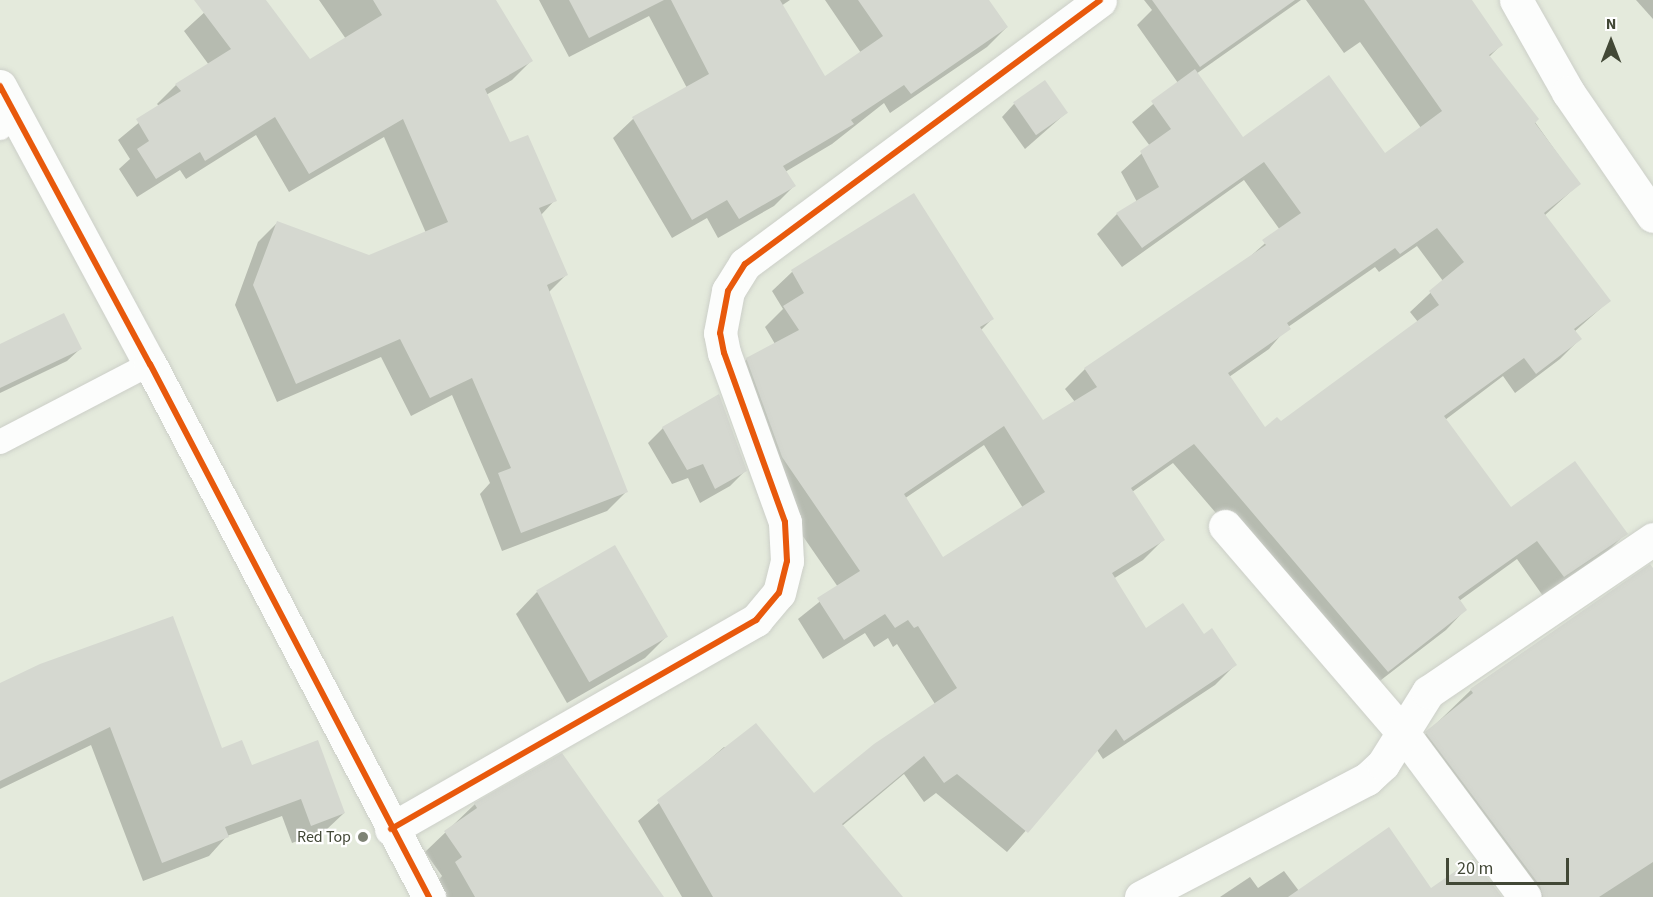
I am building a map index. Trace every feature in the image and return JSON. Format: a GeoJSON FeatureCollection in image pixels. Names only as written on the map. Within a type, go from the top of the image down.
{"type":"FeatureCollection","features":[{"type":"Feature","properties":{"kind":"street"},"geometry":{"type":"LineString","coordinates":[[391,829],[762,613],[779,592],[787,561],[785,522],[724,353],[720,333],[728,291],[745,264],[1100,0]]}},
{"type":"Feature","properties":{"kind":"street"},"geometry":{"type":"LineString","coordinates":[[1516,0],[1568,92],[1653,216]]}},
{"type":"Feature","properties":{"kind":"street"},"geometry":{"type":"LineString","coordinates":[[0,86],[7,122],[150,364],[391,829],[429,897]]}},
{"type":"Feature","properties":{"kind":"street"},"geometry":{"type":"LineString","coordinates":[[1225,525],[1403,733],[1525,897]]}},
{"type":"Feature","properties":{"kind":"street"},"geometry":{"type":"LineString","coordinates":[[1141,897],[1367,779],[1383,764],[1428,692],[1653,539]]}},
{"type":"Feature","properties":{"kind":"lane"},"geometry":{"type":"LineString","coordinates":[[0,442],[150,364]]}},
{"type":"Feature","properties":{"kind":"shaded area"},"geometry":{"type":"Polygon","coordinates":[[[0,0],[1653,0],[1653,897],[0,897],[0,0]]]}},
{"type":"Feature","properties":{"kind":"building"},"geometry":{"type":"Polygon","coordinates":[[[194,0],[266,0],[310,59],[382,15],[373,0],[496,0],[533,61],[485,89],[510,142],[528,135],[557,201],[539,208],[568,275],[547,285],[628,492],[521,533],[498,473],[511,468],[472,378],[430,398],[400,339],[296,384],[253,285],[277,221],[369,255],[448,222],[403,119],[309,174],[275,117],[205,161],[200,152],[156,179],[137,149],[149,141],[136,119],[181,91],[175,84],[231,49],[194,0]]]}},
{"type":"Feature","properties":{"kind":"building"},"geometry":{"type":"Polygon","coordinates":[[[569,0],[664,0],[589,38],[569,0]]]}},
{"type":"Feature","properties":{"kind":"building"},"geometry":{"type":"Polygon","coordinates":[[[671,0],[780,0],[825,76],[883,36],[858,0],[989,0],[1008,27],[911,94],[904,85],[851,120],[854,124],[783,166],[796,186],[739,219],[727,200],[692,220],[632,117],[709,74],[671,0]]]}},
{"type":"Feature","properties":{"kind":"building"},"geometry":{"type":"Polygon","coordinates":[[[1152,0],[1295,0],[1200,67],[1152,0]]]}},
{"type":"Feature","properties":{"kind":"building"},"geometry":{"type":"Polygon","coordinates":[[[1364,0],[1472,0],[1503,45],[1489,55],[1539,119],[1535,123],[1581,184],[1544,213],[1611,301],[1574,329],[1582,339],[1536,374],[1524,358],[1444,416],[1511,507],[1575,461],[1628,534],[1564,577],[1537,541],[1458,597],[1467,610],[1388,672],[1194,444],[1131,488],[1165,540],[1112,573],[1146,628],[1183,603],[1204,634],[1212,628],[1237,665],[1124,741],[1116,729],[1028,833],[957,774],[944,783],[924,756],[842,824],[903,897],[713,897],[657,800],[756,723],[814,793],[874,744],[957,688],[918,626],[914,628],[908,620],[895,628],[885,614],[844,640],[817,598],[860,571],[782,457],[746,358],[799,330],[783,306],[804,293],[791,270],[914,193],[994,319],[980,327],[1043,420],[1097,387],[1084,368],[1266,245],[1262,240],[1301,213],[1264,162],[1142,248],[1116,213],[1159,187],[1140,151],[1171,129],[1151,101],[1195,69],[1243,137],[1329,75],[1385,153],[1442,111],[1364,0]],[[1437,228],[1400,254],[1395,248],[1287,323],[1291,329],[1228,373],[1265,427],[1277,417],[1281,421],[1439,305],[1429,291],[1464,262],[1437,228]],[[1004,426],[904,494],[943,557],[1045,492],[1004,426]]]}},
{"type":"Feature","properties":{"kind":"building"},"geometry":{"type":"Polygon","coordinates":[[[1045,80],[1068,113],[1036,135],[1013,102],[1045,80]]]}},
{"type":"Feature","properties":{"kind":"building"},"geometry":{"type":"Polygon","coordinates":[[[64,313],[82,349],[0,388],[0,344],[64,313]]]}},
{"type":"Feature","properties":{"kind":"building"},"geometry":{"type":"Polygon","coordinates":[[[719,394],[747,471],[715,489],[703,464],[687,470],[662,427],[719,394]]]}},
{"type":"Feature","properties":{"kind":"building"},"geometry":{"type":"Polygon","coordinates":[[[615,545],[668,637],[589,682],[536,590],[615,545]]]}},
{"type":"Feature","properties":{"kind":"building"},"geometry":{"type":"Polygon","coordinates":[[[1650,564],[1653,568],[1653,862],[1599,897],[1543,897],[1540,886],[1425,732],[1473,693],[1470,689],[1650,564]]]}},
{"type":"Feature","properties":{"kind":"building"},"geometry":{"type":"Polygon","coordinates":[[[173,616],[222,748],[242,740],[252,765],[318,740],[345,813],[311,826],[301,799],[225,827],[229,837],[162,863],[110,727],[0,781],[0,683],[40,664],[173,616]]]}},
{"type":"Feature","properties":{"kind":"building"},"geometry":{"type":"Polygon","coordinates":[[[562,753],[664,897],[475,897],[455,862],[462,857],[444,831],[477,808],[474,803],[562,753]]]}},
{"type":"Feature","properties":{"kind":"building"},"geometry":{"type":"Polygon","coordinates":[[[1389,827],[1431,888],[1473,859],[1502,897],[1288,897],[1389,827]]]}},
{"type":"Feature","properties":{"kind":"cycle path"},"geometry":{"type":"LineString","coordinates":[[391,829],[756,620],[779,593],[787,561],[785,522],[724,353],[720,333],[728,291],[745,264],[1100,0]]}},
{"type":"Feature","properties":{"kind":"cycle path"},"geometry":{"type":"LineString","coordinates":[[0,86],[150,364],[429,897]]}},
{"type":"Feature","properties":{"kind":"place","name":"Red Top"},"geometry":{"type":"Point","coordinates":[363,837]}}]}
